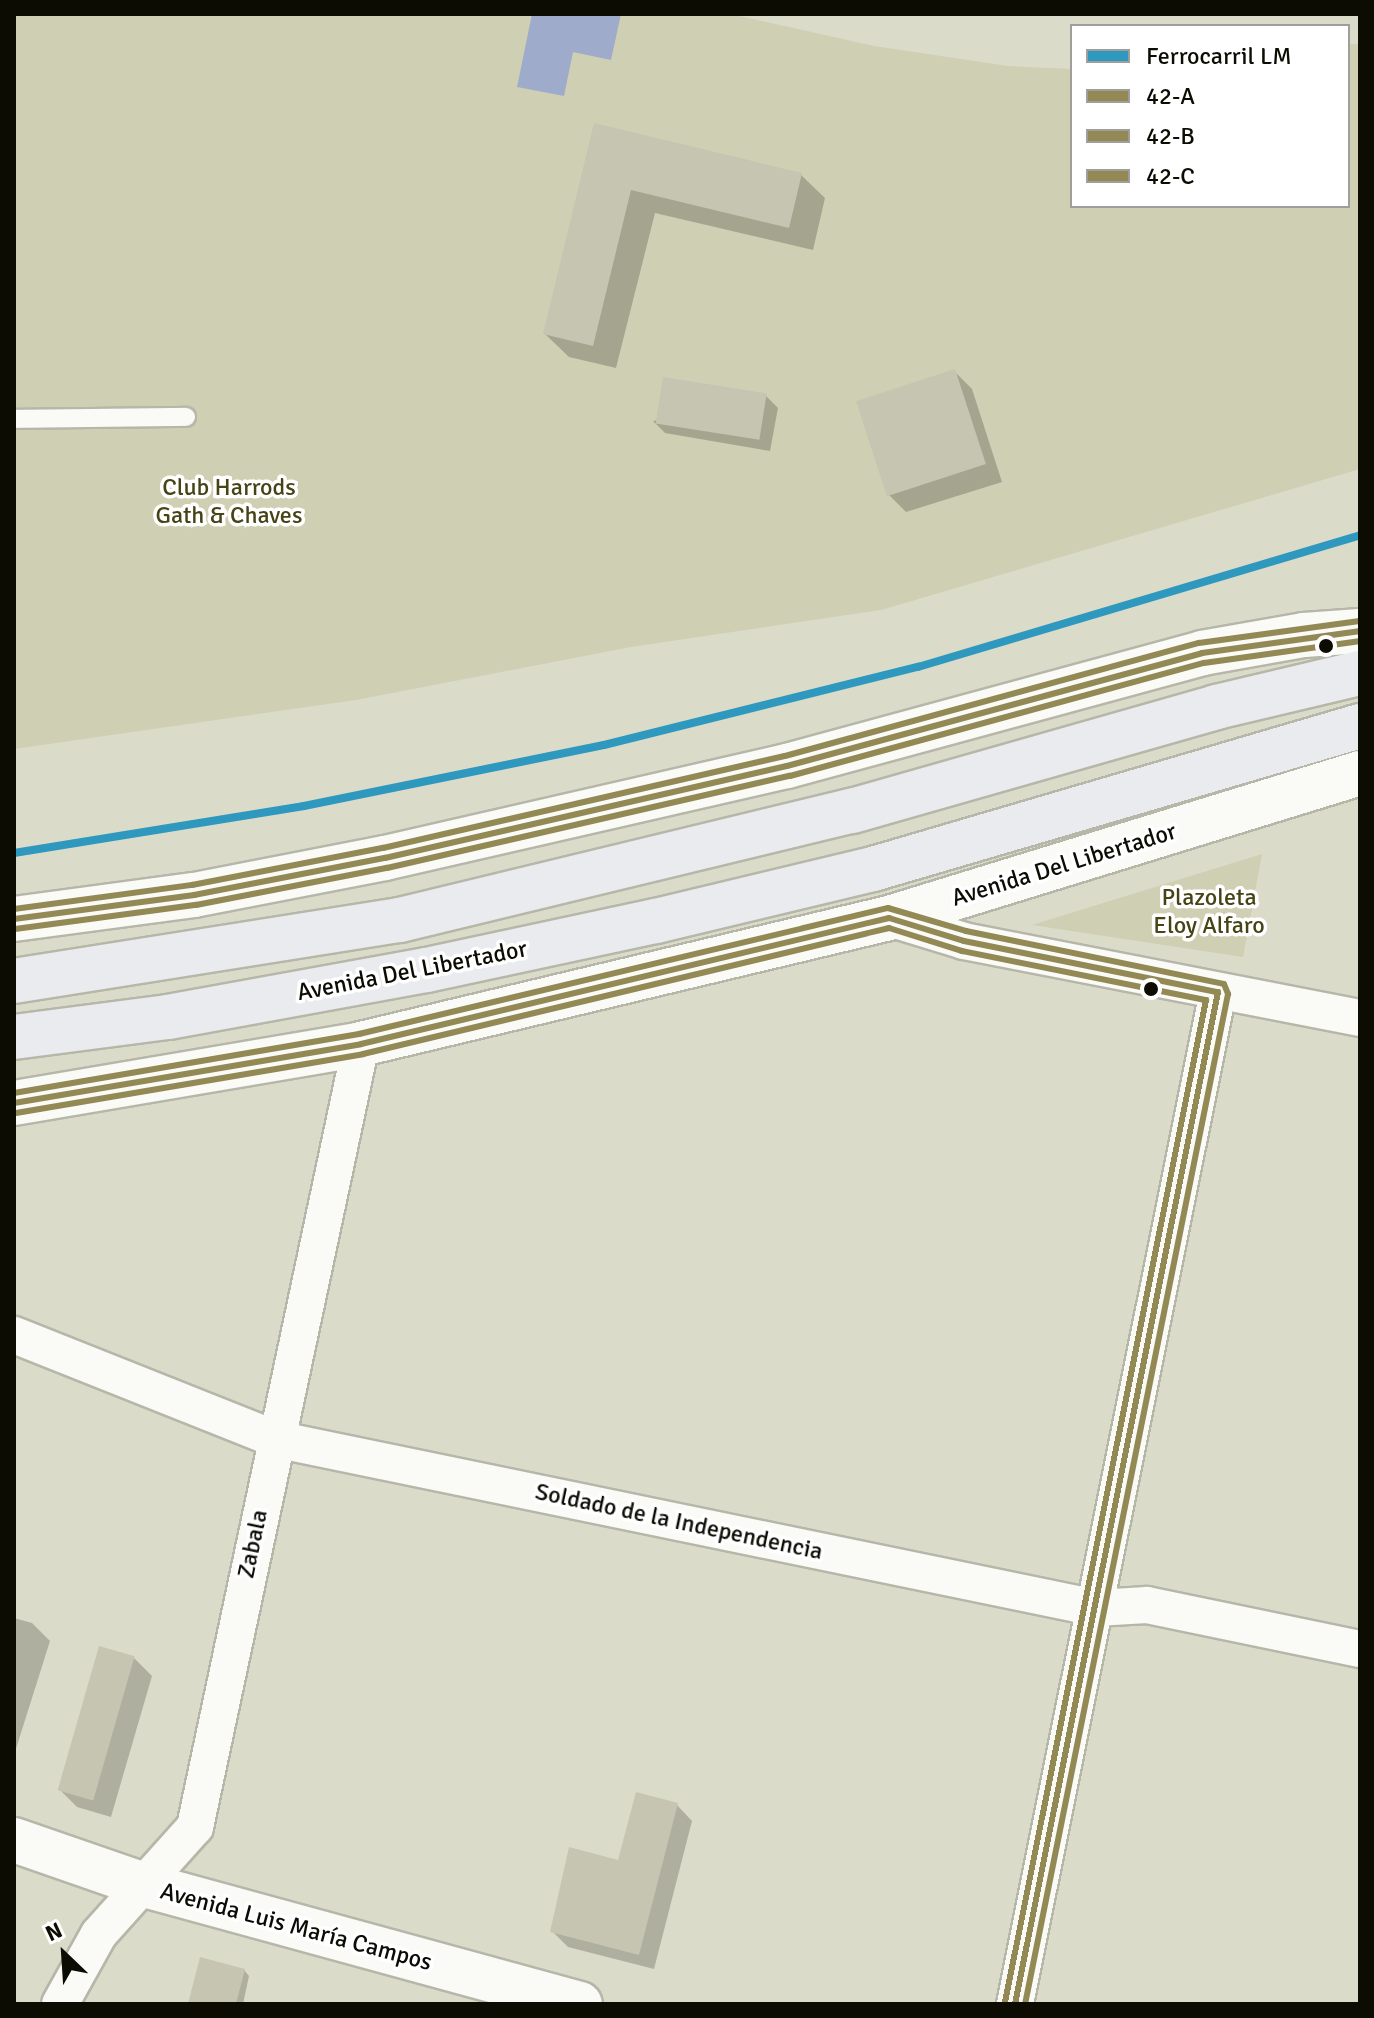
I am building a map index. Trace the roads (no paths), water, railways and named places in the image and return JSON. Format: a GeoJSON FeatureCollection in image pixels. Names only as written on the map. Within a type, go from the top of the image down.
{"type":"FeatureCollection","features":[{"type":"Feature","properties":{"kind":"main road"},"geometry":{"type":"LineString","coordinates":[[14,919],[194,895],[385,858],[787,766],[1202,653],[1304,635],[1360,631]]}},
{"type":"Feature","properties":{"kind":"main road"},"geometry":{"type":"LineString","coordinates":[[14,981],[460,906],[852,811],[1216,707],[1360,673]]}},
{"type":"Feature","properties":{"kind":"main road","name":"Avenida Del Libertador"},"geometry":{"type":"LineString","coordinates":[[14,1037],[168,1017],[412,973],[656,921],[873,869],[1360,726]]}},
{"type":"Feature","properties":{"kind":"main road","name":"Avenida Del Libertador"},"geometry":{"type":"LineString","coordinates":[[14,1103],[361,1044],[889,918],[1360,773]]}},
{"type":"Feature","properties":{"kind":"main road","name":"Avenida Luis María Campos"},"geometry":{"type":"LineString","coordinates":[[14,1840],[141,1884],[580,2004]]}},
{"type":"Feature","properties":{"kind":"street"},"geometry":{"type":"LineString","coordinates":[[889,918],[964,941],[1360,1018]]}},
{"type":"Feature","properties":{"kind":"street"},"geometry":{"type":"LineString","coordinates":[[1015,2004],[1218,992]]}},
{"type":"Feature","properties":{"kind":"street","name":"Zabala"},"geometry":{"type":"LineString","coordinates":[[60,2004],[99,1934],[195,1827],[361,1044]]}},
{"type":"Feature","properties":{"kind":"street","name":"Soldado de la Independencia"},"geometry":{"type":"LineString","coordinates":[[14,1335],[275,1439],[1096,1608],[1147,1605],[1360,1649]]}},
{"type":"Feature","properties":{"kind":"lane"},"geometry":{"type":"LineString","coordinates":[[14,419],[186,417]]}},
{"type":"Feature","properties":{"kind":"water"},"geometry":{"type":"Polygon","coordinates":[[[532,14],[621,14],[611,60],[573,52],[564,96],[517,87],[532,14]]]}},
{"type":"Feature","properties":{"kind":"rail line","name":"LM"},"geometry":{"type":"LineString","coordinates":[[14,853],[304,806],[604,745],[918,667],[1360,535]]}},
{"type":"Feature","properties":{"kind":"park label","name":"Club Harrods Gath & Chaves"},"geometry":{"type":"Point","coordinates":[229,502]}},
{"type":"Feature","properties":{"kind":"park label","name":"Plazoleta Eloy Alfaro"},"geometry":{"type":"Point","coordinates":[1209,912]}}]}
